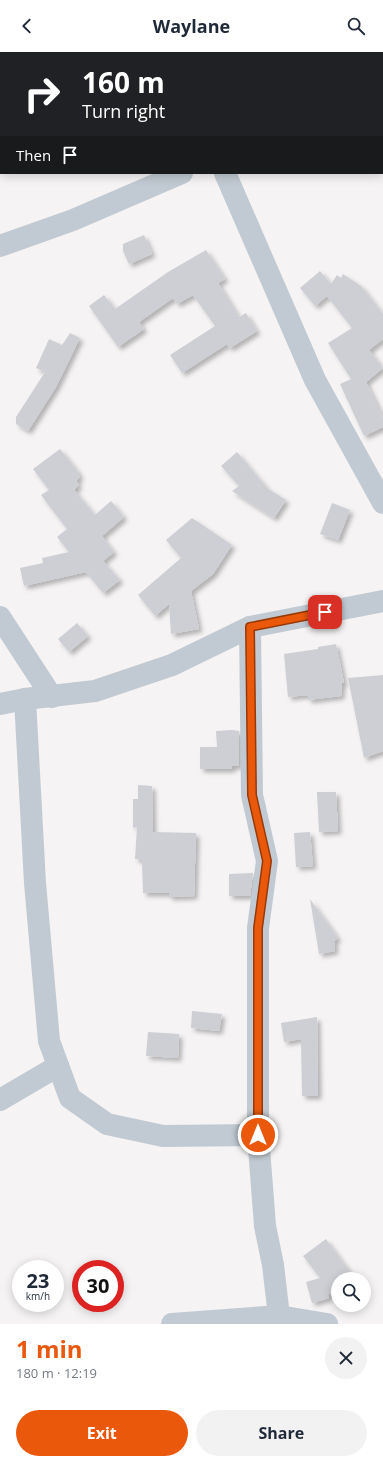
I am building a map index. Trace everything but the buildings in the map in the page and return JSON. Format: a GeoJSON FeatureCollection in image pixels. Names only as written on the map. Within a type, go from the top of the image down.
{"type":"FeatureCollection","features":[{"type":"Feature","properties":{"kind":"street"},"geometry":{"type":"LineString","coordinates":[[0,246],[73,220],[180,174]]}},
{"type":"Feature","properties":{"kind":"street"},"geometry":{"type":"LineString","coordinates":[[225,174],[315,380],[381,492]]}},
{"type":"Feature","properties":{"kind":"street"},"geometry":{"type":"LineString","coordinates":[[0,704],[25,699],[95,691],[172,665],[250,627],[383,601]]}},
{"type":"Feature","properties":{"kind":"street"},"geometry":{"type":"LineString","coordinates":[[0,617],[52,697]]}},
{"type":"Feature","properties":{"kind":"street"},"geometry":{"type":"LineString","coordinates":[[250,627],[252,795],[267,861],[258,928],[258,1135],[265,1226],[273,1266],[280,1320]]}},
{"type":"Feature","properties":{"kind":"street"},"geometry":{"type":"LineString","coordinates":[[25,699],[35,883],[49,1041],[70,1098],[107,1124],[163,1136],[258,1135]]}},
{"type":"Feature","properties":{"kind":"street"},"geometry":{"type":"LineString","coordinates":[[0,1100],[58,1066]]}},
{"type":"Feature","properties":{"kind":"street"},"geometry":{"type":"LineString","coordinates":[[172,1324],[280,1320],[327,1324]]}},
{"type":"Feature","properties":{"kind":"route"},"geometry":{"type":"LineString","coordinates":[[258,1135],[258,928],[267,861],[252,795],[250,627],[325,612]]}}]}
